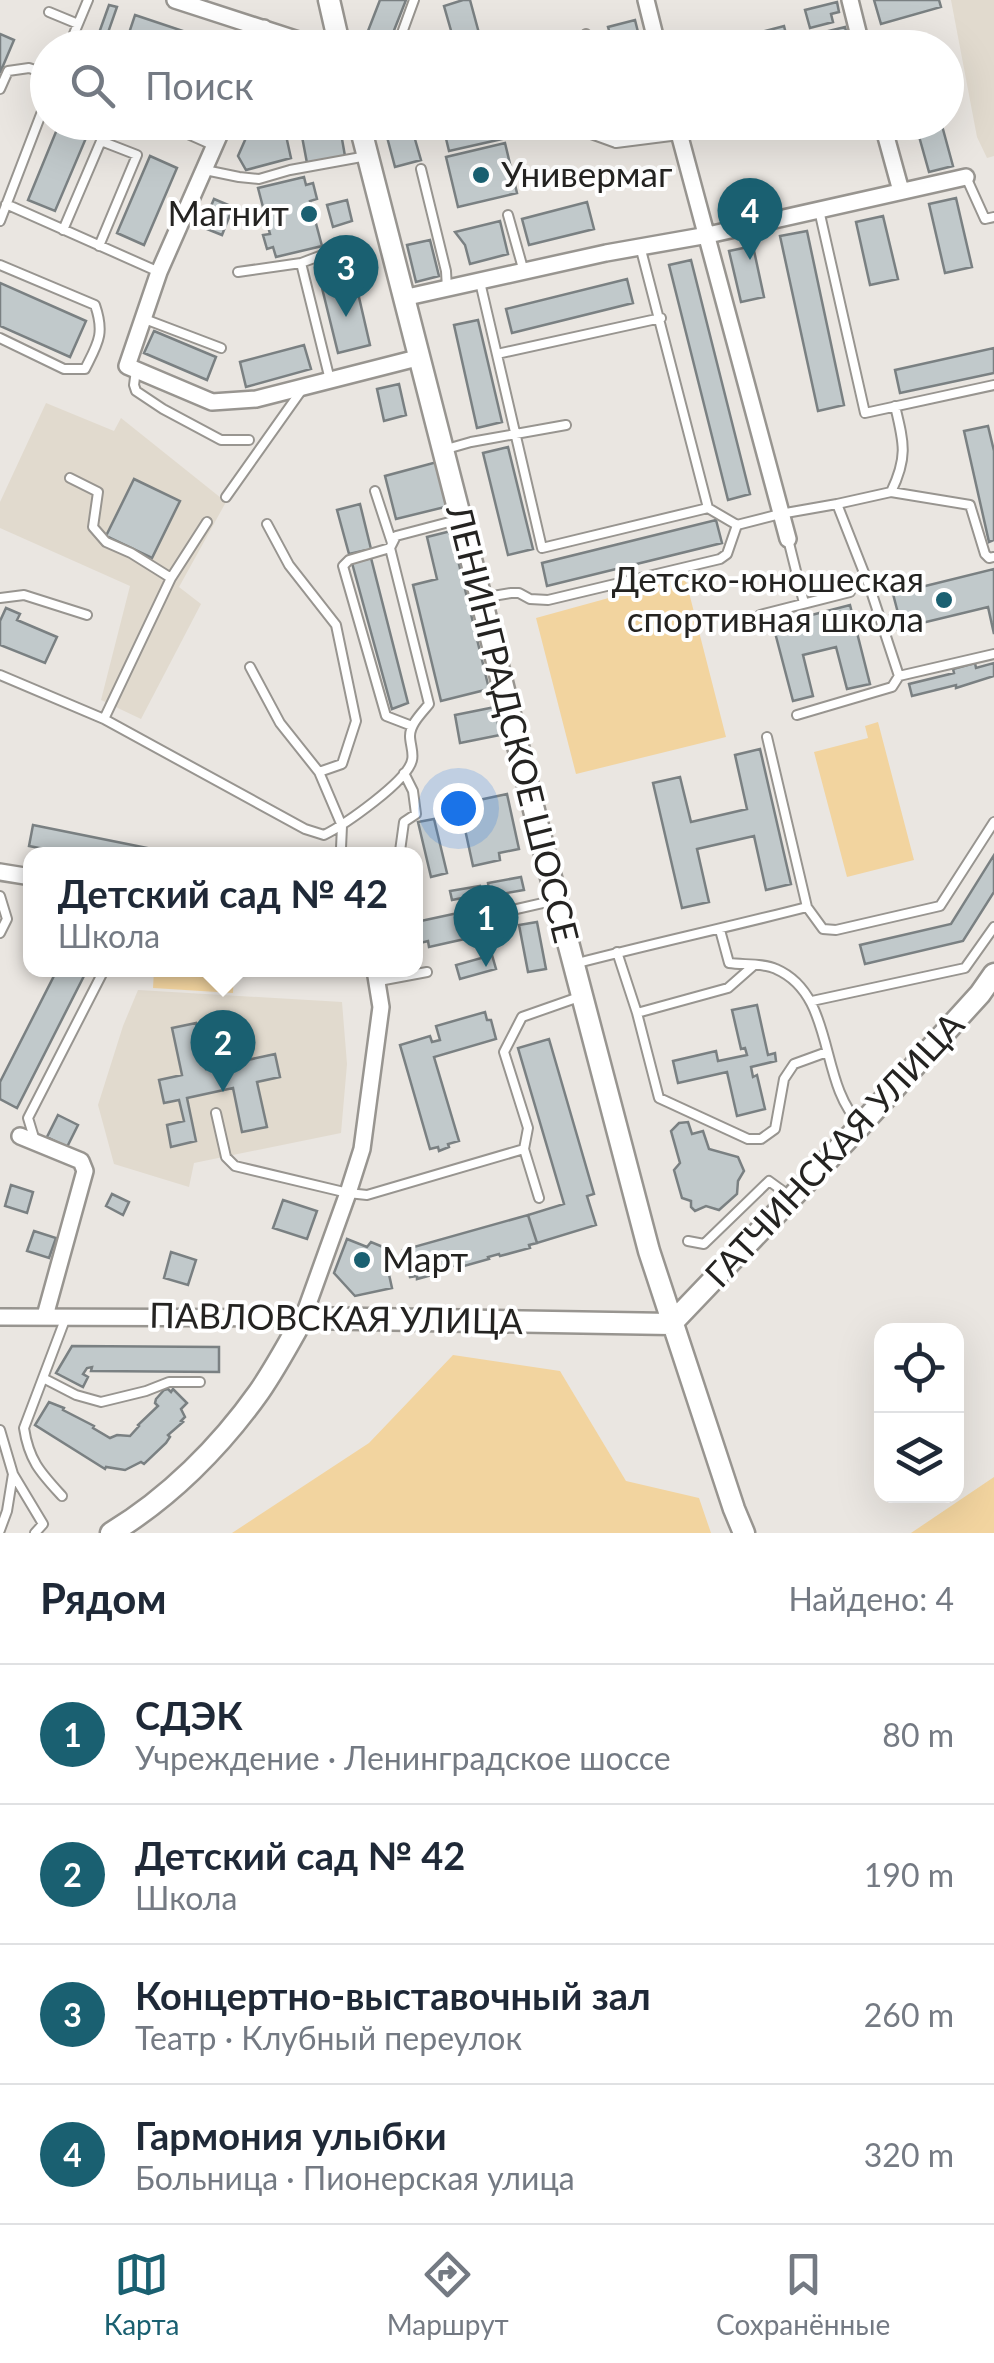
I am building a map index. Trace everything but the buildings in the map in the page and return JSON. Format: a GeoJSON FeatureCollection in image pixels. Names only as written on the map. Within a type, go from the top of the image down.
{"type":"FeatureCollection","features":[{"type":"Feature","properties":{"kind":"main road"},"geometry":{"type":"LineString","coordinates":[[329,0],[336,30]]}},
{"type":"Feature","properties":{"kind":"main road","name":"ЛЕНИНГРАДСКОЕ ШОССЕ"},"geometry":{"type":"LineString","coordinates":[[363,140],[645,1236],[671,1324],[744,1533]]}},
{"type":"Feature","properties":{"kind":"main road","name":"ГАТЧИНСКАЯ УЛИЦА"},"geometry":{"type":"LineString","coordinates":[[671,1324],[861,1125],[994,974]]}},
{"type":"Feature","properties":{"kind":"main road"},"geometry":{"type":"LineString","coordinates":[[111,1533],[201,1461],[259,1392],[303,1318]]}},
{"type":"Feature","properties":{"kind":"main road","name":"ПАВЛОВСКАЯ УЛИЦА"},"geometry":{"type":"LineString","coordinates":[[303,1318],[671,1324]]}},
{"type":"Feature","properties":{"kind":"street"},"geometry":{"type":"LineString","coordinates":[[175,0],[270,30]]}},
{"type":"Feature","properties":{"kind":"street"},"geometry":{"type":"LineString","coordinates":[[654,30],[647,2],[666,0]]}},
{"type":"Feature","properties":{"kind":"street"},"geometry":{"type":"LineString","coordinates":[[850,0],[858,30]]}},
{"type":"Feature","properties":{"kind":"street"},"geometry":{"type":"LineString","coordinates":[[218,140],[158,272],[127,366],[212,402],[256,399],[418,358]]}},
{"type":"Feature","properties":{"kind":"street"},"geometry":{"type":"LineString","coordinates":[[681,140],[788,539]]}},
{"type":"Feature","properties":{"kind":"street"},"geometry":{"type":"LineString","coordinates":[[887,140],[901,191]]}},
{"type":"Feature","properties":{"kind":"street"},"geometry":{"type":"LineString","coordinates":[[402,298],[640,246],[708,236],[966,177]]}},
{"type":"Feature","properties":{"kind":"street"},"geometry":{"type":"LineString","coordinates":[[303,1318],[362,1148],[381,1007],[377,977]]}},
{"type":"Feature","properties":{"kind":"street"},"geometry":{"type":"LineString","coordinates":[[28,1139],[81,1160],[85,1171],[45,1316]]}},
{"type":"Feature","properties":{"kind":"street","name":"ПАВЛОВСКАЯ УЛИЦА"},"geometry":{"type":"LineString","coordinates":[[0,1316],[303,1318]]}},
{"type":"Feature","properties":{"kind":"lane"},"geometry":{"type":"LineString","coordinates":[[76,30],[88,0]]}},
{"type":"Feature","properties":{"kind":"lane"},"geometry":{"type":"LineString","coordinates":[[403,30],[414,0]]}},
{"type":"Feature","properties":{"kind":"lane"},"geometry":{"type":"LineString","coordinates":[[49,12],[78,24]]}},
{"type":"Feature","properties":{"kind":"lane"},"geometry":{"type":"LineString","coordinates":[[0,89],[8,71],[30,68]]}},
{"type":"Feature","properties":{"kind":"lane"},"geometry":{"type":"LineString","coordinates":[[0,221],[31,140]]}},
{"type":"Feature","properties":{"kind":"lane"},"geometry":{"type":"LineString","coordinates":[[202,140],[215,146]]}},
{"type":"Feature","properties":{"kind":"lane"},"geometry":{"type":"LineString","coordinates":[[608,140],[629,140]]}},
{"type":"Feature","properties":{"kind":"lane"},"geometry":{"type":"LineString","coordinates":[[63,230],[101,141],[138,156],[99,246]]}},
{"type":"Feature","properties":{"kind":"lane"},"geometry":{"type":"LineString","coordinates":[[204,170],[259,179],[367,156]]}},
{"type":"Feature","properties":{"kind":"lane"},"geometry":{"type":"LineString","coordinates":[[420,169],[446,271],[446,289]]}},
{"type":"Feature","properties":{"kind":"lane"},"geometry":{"type":"LineString","coordinates":[[966,177],[984,219],[994,217]]}},
{"type":"Feature","properties":{"kind":"lane"},"geometry":{"type":"LineString","coordinates":[[6,204],[158,272]]}},
{"type":"Feature","properties":{"kind":"lane"},"geometry":{"type":"LineString","coordinates":[[819,210],[865,413],[994,385]]}},
{"type":"Feature","properties":{"kind":"lane"},"geometry":{"type":"LineString","coordinates":[[508,215],[524,272]]}},
{"type":"Feature","properties":{"kind":"lane"},"geometry":{"type":"LineString","coordinates":[[640,246],[708,508]]}},
{"type":"Feature","properties":{"kind":"lane"},"geometry":{"type":"LineString","coordinates":[[238,272],[300,264],[333,251]]}},
{"type":"Feature","properties":{"kind":"lane"},"geometry":{"type":"LineString","coordinates":[[0,264],[95,305],[101,322],[100,338],[85,369],[64,369],[0,338]]}},
{"type":"Feature","properties":{"kind":"lane"},"geometry":{"type":"LineString","coordinates":[[300,264],[330,380]]}},
{"type":"Feature","properties":{"kind":"lane"},"geometry":{"type":"LineString","coordinates":[[480,282],[542,548],[708,508],[737,525],[891,492],[970,505],[985,554],[994,557]]}},
{"type":"Feature","properties":{"kind":"lane"},"geometry":{"type":"LineString","coordinates":[[142,318],[222,348]]}},
{"type":"Feature","properties":{"kind":"lane"},"geometry":{"type":"LineString","coordinates":[[497,354],[660,318]]}},
{"type":"Feature","properties":{"kind":"lane"},"geometry":{"type":"LineString","coordinates":[[136,370],[136,392],[221,440],[249,440]]}},
{"type":"Feature","properties":{"kind":"lane"},"geometry":{"type":"LineString","coordinates":[[226,497],[304,387]]}},
{"type":"Feature","properties":{"kind":"lane"},"geometry":{"type":"LineString","coordinates":[[891,492],[904,462],[905,445],[895,406]]}},
{"type":"Feature","properties":{"kind":"lane"},"geometry":{"type":"LineString","coordinates":[[442,450],[566,425]]}},
{"type":"Feature","properties":{"kind":"lane"},"geometry":{"type":"LineString","coordinates":[[70,478],[98,492],[93,527],[106,542],[171,578]]}},
{"type":"Feature","properties":{"kind":"lane"},"geometry":{"type":"LineString","coordinates":[[0,674],[104,718],[305,829],[324,835],[342,826],[399,781],[412,761],[412,726],[430,704],[375,491]]}},
{"type":"Feature","properties":{"kind":"lane"},"geometry":{"type":"LineString","coordinates":[[836,504],[870,588],[899,676]]}},
{"type":"Feature","properties":{"kind":"lane"},"geometry":{"type":"LineString","coordinates":[[412,726],[386,716],[343,566],[349,560],[391,546],[396,536],[461,519]]}},
{"type":"Feature","properties":{"kind":"lane"},"geometry":{"type":"LineString","coordinates":[[104,718],[171,578],[207,522]]}},
{"type":"Feature","properties":{"kind":"lane"},"geometry":{"type":"LineString","coordinates":[[267,524],[289,565],[336,625],[356,721],[342,764],[319,772]]}},
{"type":"Feature","properties":{"kind":"lane"},"geometry":{"type":"LineString","coordinates":[[481,598],[511,592],[548,600],[720,559],[728,554],[737,525]]}},
{"type":"Feature","properties":{"kind":"lane"},"geometry":{"type":"LineString","coordinates":[[788,539],[804,603]]}},
{"type":"Feature","properties":{"kind":"lane"},"geometry":{"type":"LineString","coordinates":[[760,615],[850,592]]}},
{"type":"Feature","properties":{"kind":"lane"},"geometry":{"type":"LineString","coordinates":[[0,598],[24,595],[87,615]]}},
{"type":"Feature","properties":{"kind":"lane"},"geometry":{"type":"LineString","coordinates":[[797,714],[892,687],[899,676],[994,654]]}},
{"type":"Feature","properties":{"kind":"lane"},"geometry":{"type":"LineString","coordinates":[[250,666],[280,723],[319,772],[342,826],[340,847]]}},
{"type":"Feature","properties":{"kind":"lane"},"geometry":{"type":"LineString","coordinates":[[767,737],[807,907],[822,929],[836,930],[940,906],[994,822]]}},
{"type":"Feature","properties":{"kind":"lane"},"geometry":{"type":"LineString","coordinates":[[401,847],[404,822],[416,814],[404,773]]}},
{"type":"Feature","properties":{"kind":"lane"},"geometry":{"type":"LineString","coordinates":[[0,896],[8,919],[0,933]]}},
{"type":"Feature","properties":{"kind":"lane"},"geometry":{"type":"LineString","coordinates":[[495,914],[556,900]]}},
{"type":"Feature","properties":{"kind":"lane"},"geometry":{"type":"LineString","coordinates":[[574,964],[807,907]]}},
{"type":"Feature","properties":{"kind":"lane"},"geometry":{"type":"LineString","coordinates":[[812,1002],[965,968],[994,927]]}},
{"type":"Feature","properties":{"kind":"lane"},"geometry":{"type":"LineString","coordinates":[[720,930],[729,964],[774,968],[802,987],[812,1002],[850,1114],[861,1125]]}},
{"type":"Feature","properties":{"kind":"lane"},"geometry":{"type":"LineString","coordinates":[[617,952],[659,1098],[748,1139],[762,1139],[775,1129],[784,1079],[794,1064],[827,1052]]}},
{"type":"Feature","properties":{"kind":"lane"},"geometry":{"type":"LineString","coordinates":[[637,1013],[728,988],[754,966]]}},
{"type":"Feature","properties":{"kind":"lane"},"geometry":{"type":"LineString","coordinates":[[423,972],[427,972]]}},
{"type":"Feature","properties":{"kind":"lane"},"geometry":{"type":"LineString","coordinates":[[28,1139],[28,1118],[100,977]]}},
{"type":"Feature","properties":{"kind":"lane"},"geometry":{"type":"LineString","coordinates":[[539,1198],[524,1148],[528,1128],[504,1052],[522,1018],[582,996]]}},
{"type":"Feature","properties":{"kind":"lane"},"geometry":{"type":"LineString","coordinates":[[216,1113],[226,1157],[235,1166],[348,1193],[368,1195],[524,1148]]}},
{"type":"Feature","properties":{"kind":"lane"},"geometry":{"type":"LineString","coordinates":[[688,1240],[704,1244],[770,1181],[791,1196]]}},
{"type":"Feature","properties":{"kind":"lane"},"geometry":{"type":"LineString","coordinates":[[62,1496],[36,1468],[24,1428],[66,1317]]}},
{"type":"Feature","properties":{"kind":"lane"},"geometry":{"type":"LineString","coordinates":[[44,1378],[76,1395],[100,1402],[169,1382],[200,1382]]}},
{"type":"Feature","properties":{"kind":"lane"},"geometry":{"type":"LineString","coordinates":[[0,1430],[13,1474],[43,1524],[34,1533]]}},
{"type":"Feature","properties":{"kind":"lane"},"geometry":{"type":"LineString","coordinates":[[0,1530],[13,1474]]}},
{"type":"Feature","properties":{"kind":"shaded area"},"geometry":{"type":"Polygon","coordinates":[[[951,0],[994,0],[994,156],[987,158],[977,137],[964,68],[964,30],[957,30],[951,0]]]}},
{"type":"Feature","properties":{"kind":"shaded area"},"geometry":{"type":"Polygon","coordinates":[[[46,403],[114,431],[121,418],[226,502],[179,587],[201,604],[141,719],[101,700],[130,586],[0,528],[0,502],[46,403]]]}},
{"type":"Feature","properties":{"kind":"shaded area"},"geometry":{"type":"Polygon","coordinates":[[[685,577],[726,737],[576,774],[536,618],[685,577]]]}},
{"type":"Feature","properties":{"kind":"shaded area"},"geometry":{"type":"Polygon","coordinates":[[[878,722],[914,860],[847,877],[814,752],[868,738],[865,726],[878,722]]]}},
{"type":"Feature","properties":{"kind":"shaded area"},"geometry":{"type":"Polygon","coordinates":[[[154,977],[234,977],[233,993],[153,988],[154,977]]]}},
{"type":"Feature","properties":{"kind":"shaded area"},"geometry":{"type":"Polygon","coordinates":[[[138,990],[342,1002],[347,1064],[341,1133],[194,1163],[189,1187],[114,1164],[98,1105],[138,990]]]}},
{"type":"Feature","properties":{"kind":"shaded area"},"geometry":{"type":"Polygon","coordinates":[[[453,1355],[560,1371],[626,1481],[699,1498],[711,1533],[232,1533],[369,1443],[453,1355]]]}},
{"type":"Feature","properties":{"kind":"shaded area"},"geometry":{"type":"Polygon","coordinates":[[[994,1477],[994,1533],[911,1533],[955,1503],[964,1503],[964,1497],[994,1477]]]}},
{"type":"Feature","properties":{"kind":"place","name":"Универмаг"},"geometry":{"type":"Point","coordinates":[481,175]}},
{"type":"Feature","properties":{"kind":"place","name":"Магнит"},"geometry":{"type":"Point","coordinates":[309,214]}},
{"type":"Feature","properties":{"kind":"place","name":"Гармония улыбки"},"geometry":{"type":"Point","coordinates":[750,260]}},
{"type":"Feature","properties":{"kind":"place","name":"Концертно-выставочный зал"},"geometry":{"type":"Point","coordinates":[346,317]}},
{"type":"Feature","properties":{"kind":"place","name":"Детско-юношеская спортивная школа"},"geometry":{"type":"Point","coordinates":[944,600]}},
{"type":"Feature","properties":{"kind":"place","name":"СДЭК"},"geometry":{"type":"Point","coordinates":[486,967]}},
{"type":"Feature","properties":{"kind":"place","name":"Детский сад № 42"},"geometry":{"type":"Point","coordinates":[223,1092]}},
{"type":"Feature","properties":{"kind":"place","name":"Март"},"geometry":{"type":"Point","coordinates":[362,1260]}}]}
